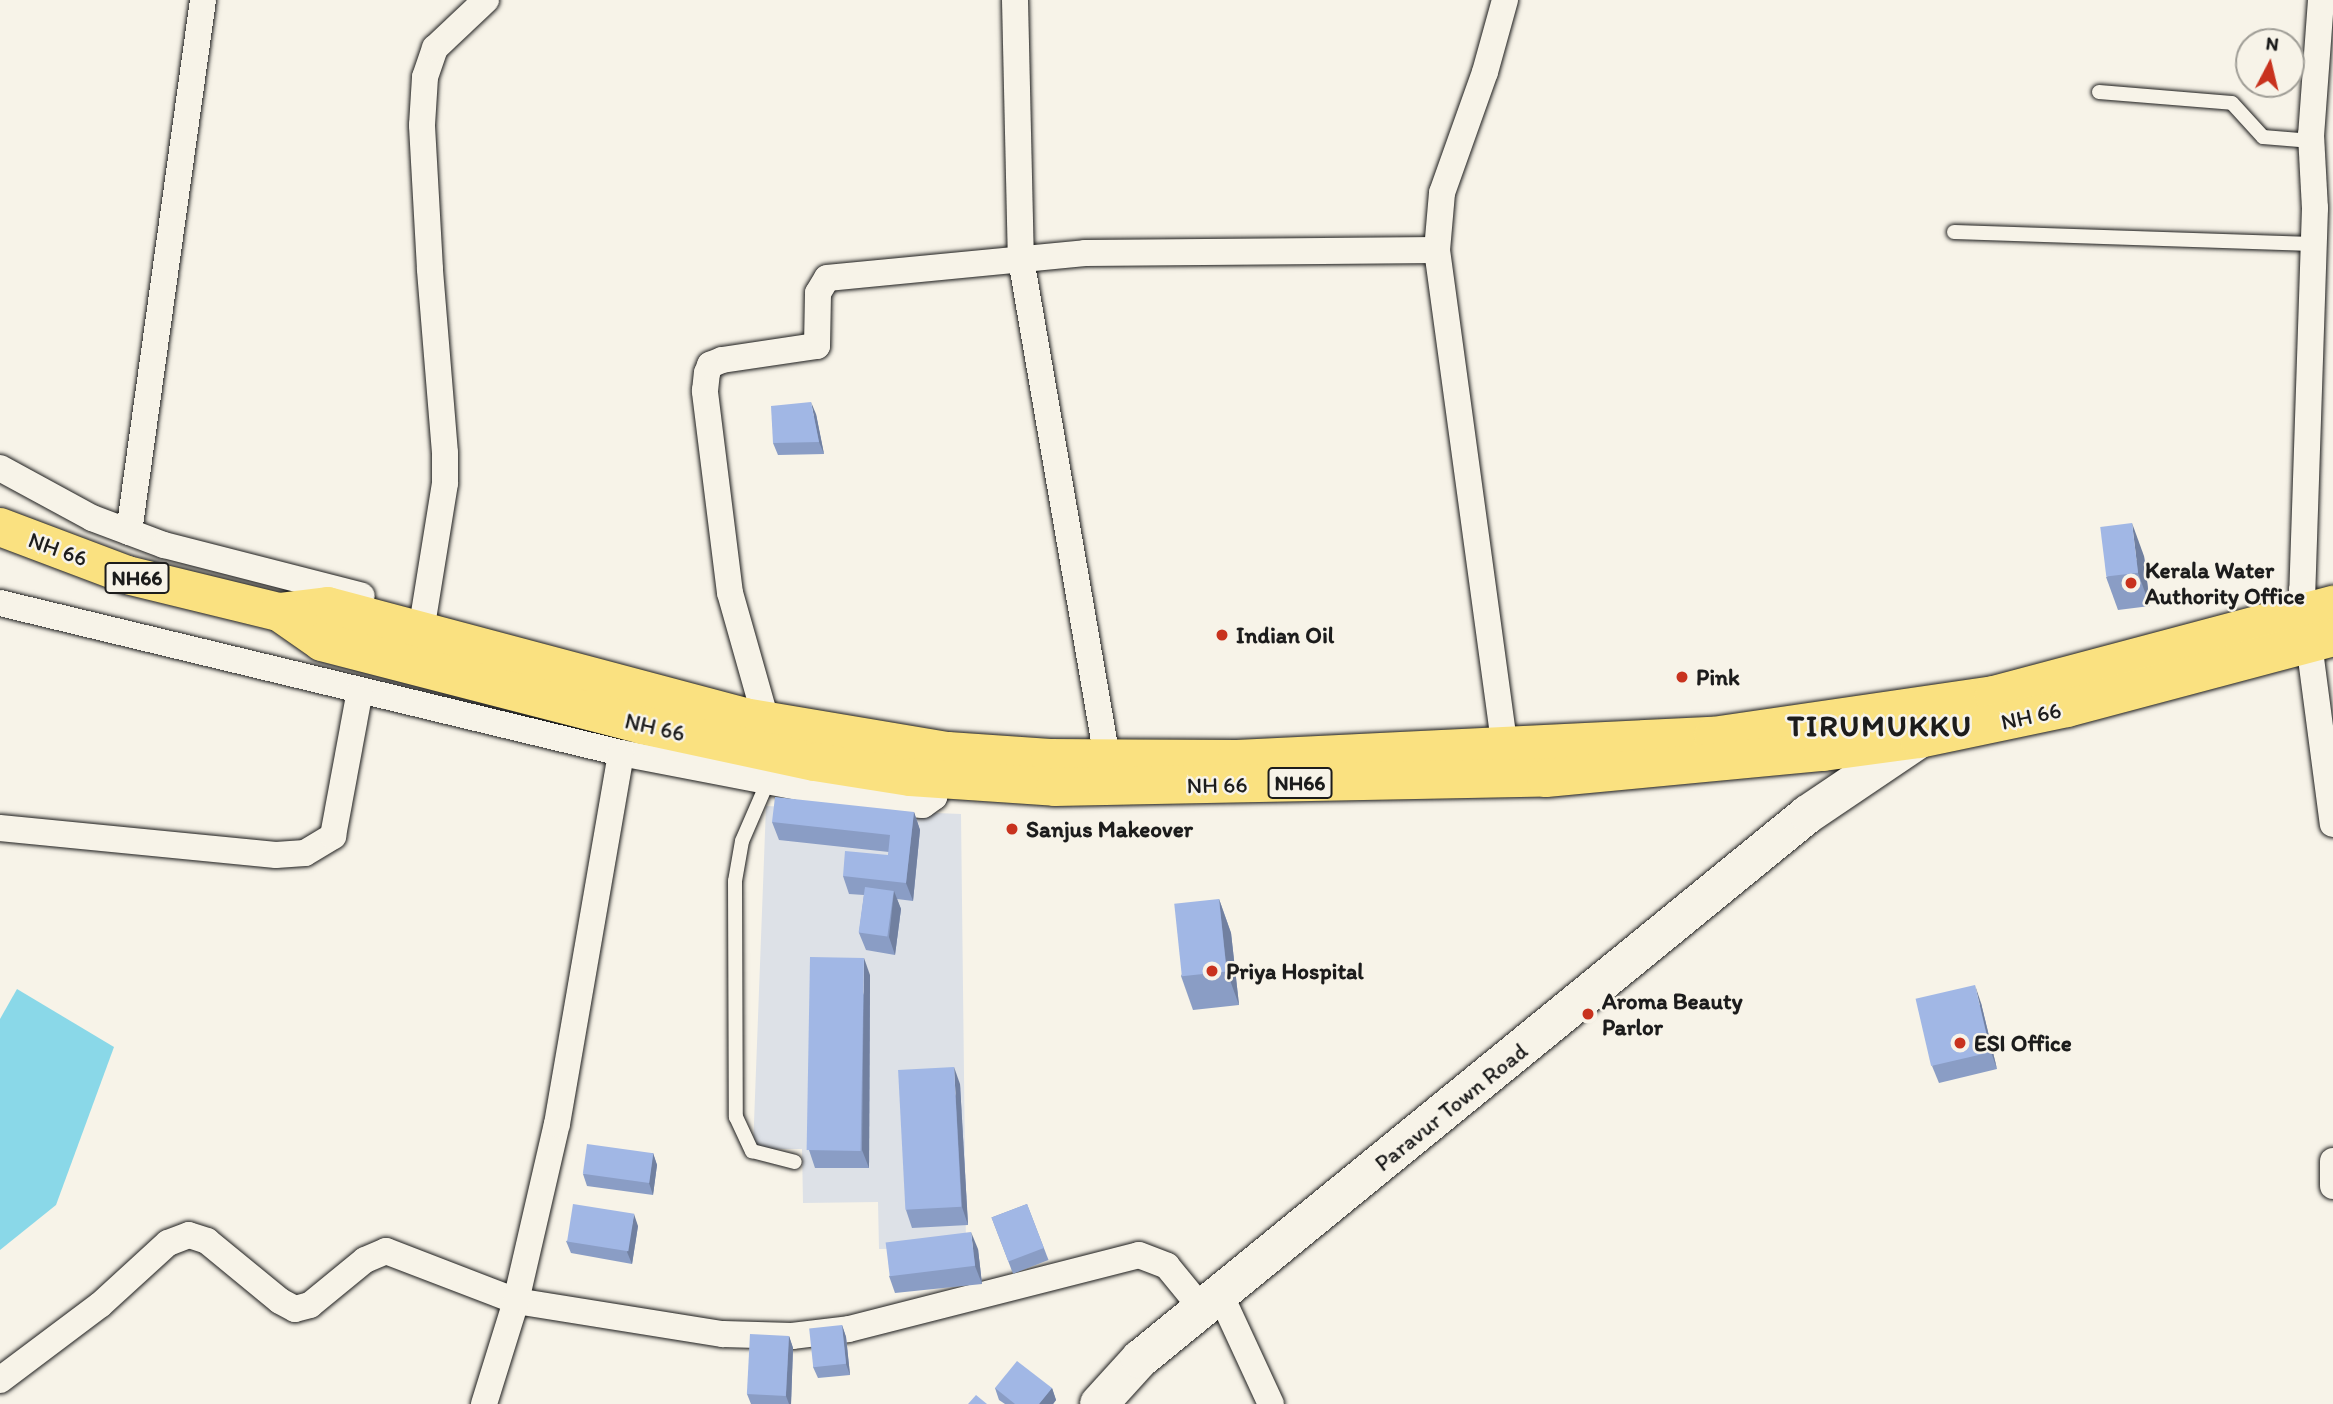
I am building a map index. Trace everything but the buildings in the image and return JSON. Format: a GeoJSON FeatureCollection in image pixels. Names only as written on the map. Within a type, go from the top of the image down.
{"type":"FeatureCollection","features":[{"type":"Feature","properties":{"kind":"highway","name":"NH 66"},"geometry":{"type":"LineString","coordinates":[[0,527],[127,575],[279,612],[328,606],[528,662],[766,720],[948,751],[1107,758],[1505,749],[1713,736],[1994,695],[2319,625]]}},
{"type":"Feature","properties":{"kind":"highway","name":"NH 66"},"geometry":{"type":"LineString","coordinates":[[279,612],[322,642],[616,719],[815,762],[938,780],[1159,786],[1546,778],[1823,752],[1919,739],[2067,708],[2319,625]]}},
{"type":"Feature","properties":{"kind":"main road","name":"Paravur Town Road"},"geometry":{"type":"LineString","coordinates":[[1099,1404],[1140,1359],[1212,1303],[1808,814],[1919,739]]}},
{"type":"Feature","properties":{"kind":"main road"},"geometry":{"type":"LineString","coordinates":[[1808,814],[1823,752]]}},
{"type":"Feature","properties":{"kind":"street"},"geometry":{"type":"LineString","coordinates":[[129,532],[203,0]]}},
{"type":"Feature","properties":{"kind":"street"},"geometry":{"type":"LineString","coordinates":[[424,613],[445,463],[423,138],[425,77],[435,48],[486,0]]}},
{"type":"Feature","properties":{"kind":"street"},"geometry":{"type":"LineString","coordinates":[[1015,0],[1021,259],[1107,758]]}},
{"type":"Feature","properties":{"kind":"street"},"geometry":{"type":"LineString","coordinates":[[1505,0],[1485,72],[1442,193],[1437,250],[1505,749]]}},
{"type":"Feature","properties":{"kind":"street"},"geometry":{"type":"LineString","coordinates":[[2321,0],[2312,141],[2313,244],[2319,625],[2333,824]]}},
{"type":"Feature","properties":{"kind":"street"},"geometry":{"type":"LineString","coordinates":[[766,720],[730,593],[705,391],[710,365],[817,346],[818,293],[827,278],[1086,253],[1437,250]]}},
{"type":"Feature","properties":{"kind":"street"},"geometry":{"type":"LineString","coordinates":[[0,468],[92,518],[129,532],[509,638],[528,662]]}},
{"type":"Feature","properties":{"kind":"street"},"geometry":{"type":"LineString","coordinates":[[0,603],[621,753],[768,781],[920,806],[934,797],[938,780]]}},
{"type":"Feature","properties":{"kind":"street"},"geometry":{"type":"LineString","coordinates":[[0,828],[276,855],[305,853],[333,836],[360,690]]}},
{"type":"Feature","properties":{"kind":"street"},"geometry":{"type":"LineString","coordinates":[[484,1404],[516,1301],[557,1124],[621,753]]}},
{"type":"Feature","properties":{"kind":"street"},"geometry":{"type":"LineString","coordinates":[[2333,1161],[2333,1186]]}},
{"type":"Feature","properties":{"kind":"street"},"geometry":{"type":"LineString","coordinates":[[0,1380],[100,1305],[168,1243],[189,1235],[207,1241],[280,1301],[295,1308],[310,1305],[365,1260],[386,1251],[516,1301],[723,1334],[792,1336],[849,1329],[1139,1255],[1167,1266],[1212,1303],[1271,1404]]}},
{"type":"Feature","properties":{"kind":"lane"},"geometry":{"type":"LineString","coordinates":[[2099,92],[2232,103],[2263,137],[2312,141]]}},
{"type":"Feature","properties":{"kind":"lane"},"geometry":{"type":"LineString","coordinates":[[1954,232],[2313,244]]}},
{"type":"Feature","properties":{"kind":"lane"},"geometry":{"type":"LineString","coordinates":[[768,781],[742,841],[735,881],[736,1117],[752,1152],[795,1162]]}},
{"type":"Feature","properties":{"kind":"shaded area"},"geometry":{"type":"Polygon","coordinates":[[[766,806],[961,814],[966,1248],[879,1249],[878,1202],[803,1203],[802,1149],[753,1149],[766,806]]]}},
{"type":"Feature","properties":{"kind":"water"},"geometry":{"type":"Polygon","coordinates":[[[17,989],[114,1047],[56,1205],[0,1250],[0,1019],[17,989]]]}},
{"type":"Feature","properties":{"kind":"place","name":"Kerala Water Authority Office"},"geometry":{"type":"Point","coordinates":[2131,583]}},
{"type":"Feature","properties":{"kind":"place","name":"Indian Oil"},"geometry":{"type":"Point","coordinates":[1222,635]}},
{"type":"Feature","properties":{"kind":"place","name":"Pink"},"geometry":{"type":"Point","coordinates":[1682,677]}},
{"type":"Feature","properties":{"kind":"place","name":"Sanjus Makeover"},"geometry":{"type":"Point","coordinates":[1012,829]}},
{"type":"Feature","properties":{"kind":"place","name":"Priya Hospital"},"geometry":{"type":"Point","coordinates":[1212,971]}},
{"type":"Feature","properties":{"kind":"place","name":"Aroma Beauty Parlor"},"geometry":{"type":"Point","coordinates":[1588,1014]}},
{"type":"Feature","properties":{"kind":"place","name":"ESI Office"},"geometry":{"type":"Point","coordinates":[1960,1043]}},
{"type":"Feature","properties":{"kind":"district","name":"TIRUMUKKU"},"geometry":{"type":"Point","coordinates":[1880,726]}}]}
